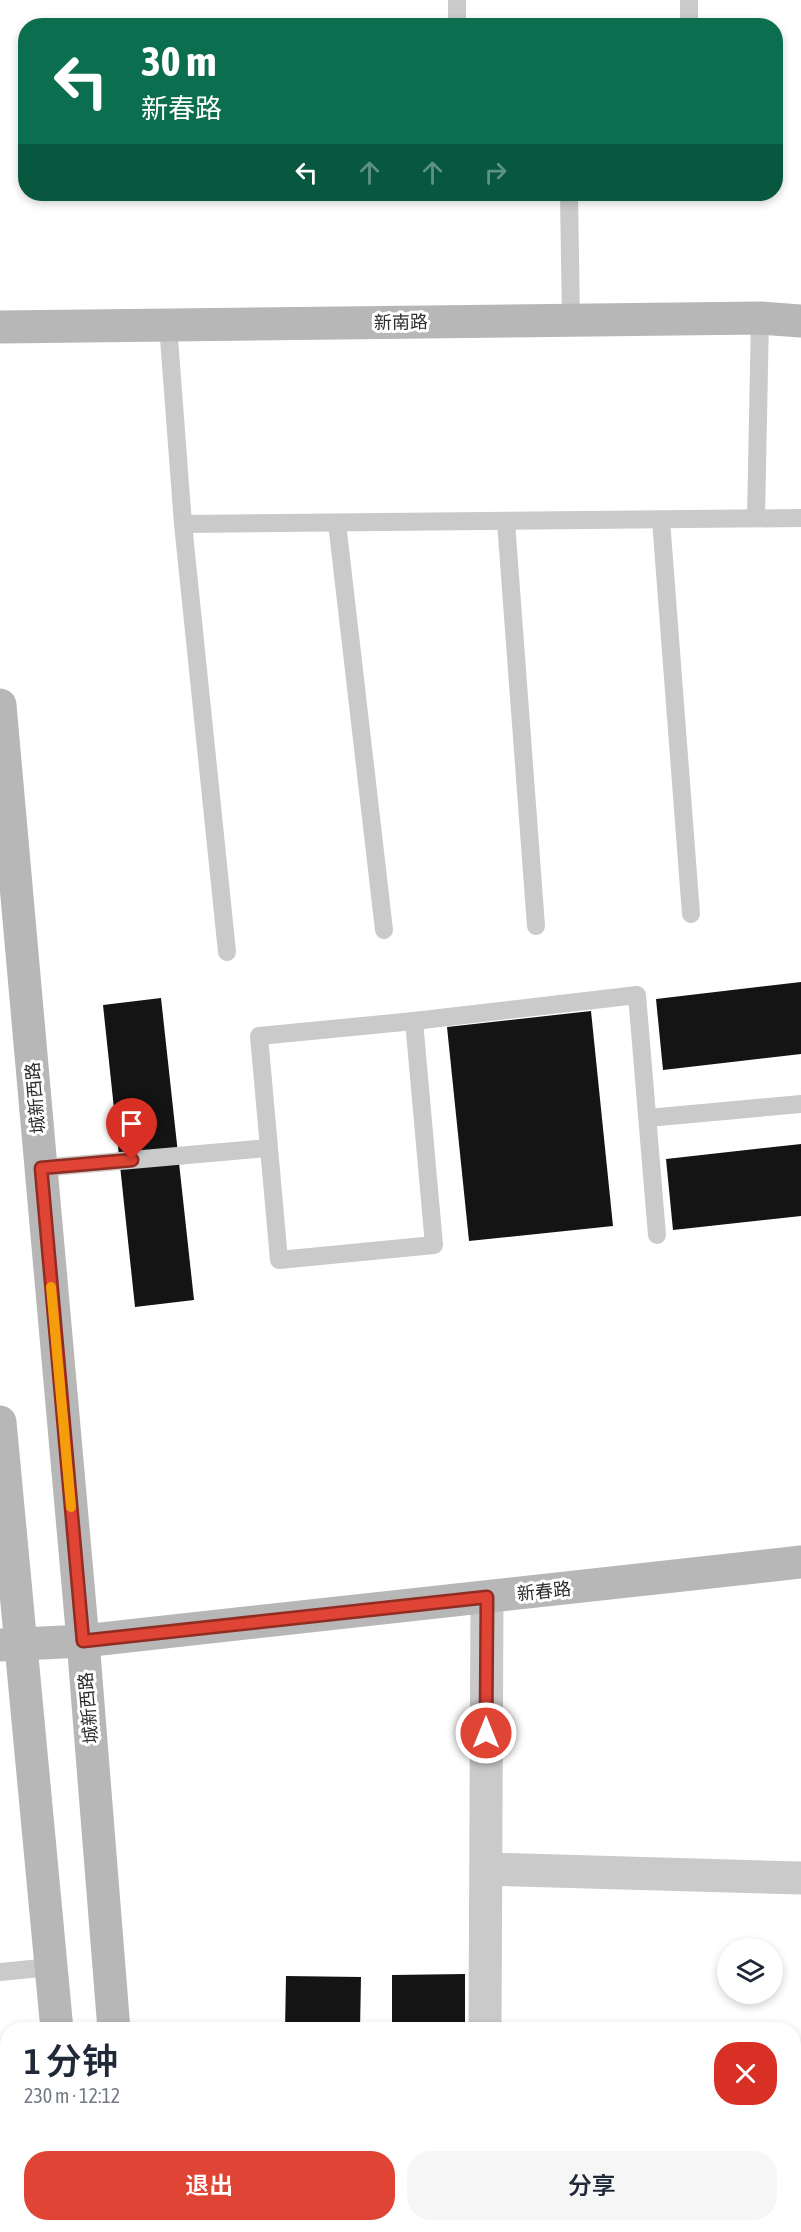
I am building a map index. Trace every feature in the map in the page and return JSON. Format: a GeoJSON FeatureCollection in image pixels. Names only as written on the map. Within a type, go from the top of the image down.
{"type":"FeatureCollection","features":[{"type":"Feature","properties":{"kind":"main road","name":"新南路"},"geometry":{"type":"LineString","coordinates":[[0,327],[760,318],[801,321]]}},
{"type":"Feature","properties":{"kind":"main road","name":"城新西路"},"geometry":{"type":"LineString","coordinates":[[0,705],[83,1641],[113,2022]]}},
{"type":"Feature","properties":{"kind":"main road"},"geometry":{"type":"LineString","coordinates":[[0,1422],[10,1644],[56,2022]]}},
{"type":"Feature","properties":{"kind":"main road","name":"新春路"},"geometry":{"type":"LineString","coordinates":[[10,1644],[83,1641],[801,1562]]}},
{"type":"Feature","properties":{"kind":"street"},"geometry":{"type":"LineString","coordinates":[[485,2022],[487,1597]]}},
{"type":"Feature","properties":{"kind":"street"},"geometry":{"type":"LineString","coordinates":[[486,1869],[801,1878]]}},
{"type":"Feature","properties":{"kind":"lane"},"geometry":{"type":"LineString","coordinates":[[457,0],[457,18]]}},
{"type":"Feature","properties":{"kind":"lane"},"geometry":{"type":"LineString","coordinates":[[688,0],[689,18]]}},
{"type":"Feature","properties":{"kind":"lane"},"geometry":{"type":"LineString","coordinates":[[569,201],[571,320]]}},
{"type":"Feature","properties":{"kind":"lane"},"geometry":{"type":"LineString","coordinates":[[756,518],[760,318]]}},
{"type":"Feature","properties":{"kind":"lane"},"geometry":{"type":"LineString","coordinates":[[168,325],[183,524],[227,952]]}},
{"type":"Feature","properties":{"kind":"lane"},"geometry":{"type":"LineString","coordinates":[[183,524],[801,518]]}},
{"type":"Feature","properties":{"kind":"lane"},"geometry":{"type":"LineString","coordinates":[[661,520],[691,914]]}},
{"type":"Feature","properties":{"kind":"lane"},"geometry":{"type":"LineString","coordinates":[[506,522],[536,926]]}},
{"type":"Feature","properties":{"kind":"lane"},"geometry":{"type":"LineString","coordinates":[[337,523],[384,930]]}},
{"type":"Feature","properties":{"kind":"lane"},"geometry":{"type":"LineString","coordinates":[[414,1021],[434,1245],[279,1260],[259,1036],[414,1021],[637,995],[657,1235]]}},
{"type":"Feature","properties":{"kind":"lane"},"geometry":{"type":"LineString","coordinates":[[648,1118],[801,1104]]}},
{"type":"Feature","properties":{"kind":"lane"},"geometry":{"type":"LineString","coordinates":[[41,1168],[268,1148]]}},
{"type":"Feature","properties":{"kind":"lane"},"geometry":{"type":"LineString","coordinates":[[0,1972],[51,1967]]}},
{"type":"Feature","properties":{"kind":"building"},"geometry":{"type":"Polygon","coordinates":[[[801,982],[801,1054],[663,1070],[656,999],[801,982]]]}},
{"type":"Feature","properties":{"kind":"building"},"geometry":{"type":"Polygon","coordinates":[[[161,998],[194,1300],[135,1307],[103,1005],[161,998]]]}},
{"type":"Feature","properties":{"kind":"building"},"geometry":{"type":"Polygon","coordinates":[[[591,1011],[613,1226],[469,1241],[447,1027],[591,1011]]]}},
{"type":"Feature","properties":{"kind":"building"},"geometry":{"type":"Polygon","coordinates":[[[801,1144],[801,1216],[673,1230],[666,1159],[801,1144]]]}},
{"type":"Feature","properties":{"kind":"building"},"geometry":{"type":"Polygon","coordinates":[[[465,1974],[465,2022],[392,2022],[392,1975],[465,1974]]]}},
{"type":"Feature","properties":{"kind":"building"},"geometry":{"type":"Polygon","coordinates":[[[286,1976],[361,1977],[360,2022],[285,2022],[286,1976]]]}},
{"type":"Feature","properties":{"kind":"slow traffic"},"geometry":{"type":"LineString","coordinates":[[51,1287],[71,1507]]}},
{"type":"Feature","properties":{"kind":"route"},"geometry":{"type":"LineString","coordinates":[[132,1160],[41,1168],[83,1641],[487,1597],[486,1733]]}}]}
